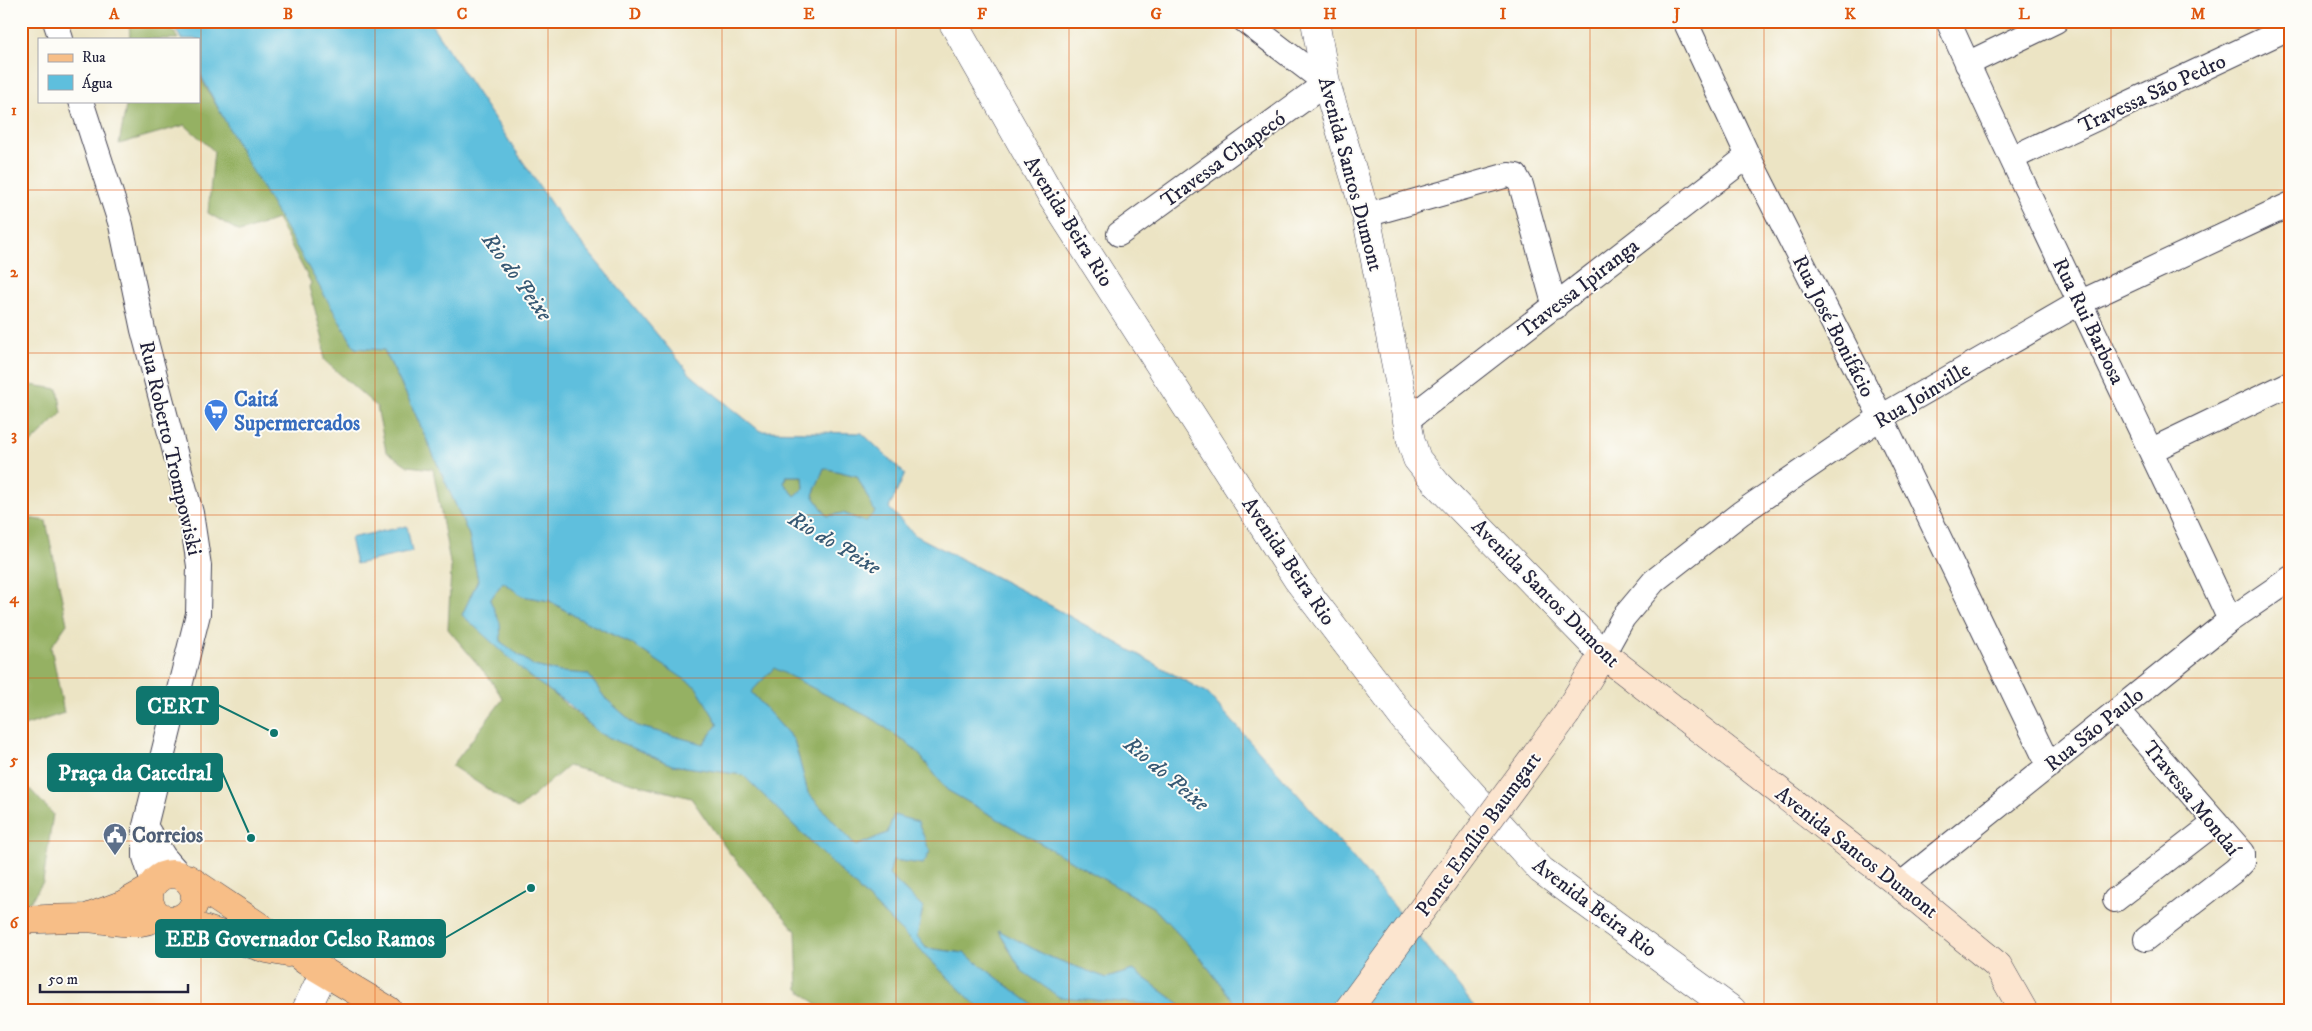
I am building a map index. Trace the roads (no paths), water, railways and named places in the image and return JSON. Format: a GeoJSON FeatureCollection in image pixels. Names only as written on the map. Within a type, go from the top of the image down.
{"type":"FeatureCollection","features":[{"type":"Feature","properties":{"kind":"main road","name":"Ponte Emílio Baumgart"},"geometry":{"type":"LineString","coordinates":[[1348,1010],[1567,713],[1603,654]]}},
{"type":"Feature","properties":{"kind":"main road","name":"Avenida Santos Dumont"},"geometry":{"type":"LineString","coordinates":[[1603,654],[1900,885],[1998,966],[2023,1010]]}},
{"type":"Feature","properties":{"kind":"main road"},"geometry":{"type":"LineString","coordinates":[[85,918],[124,904],[151,887],[165,874],[183,876],[275,937],[295,954],[388,1010]]}},
{"type":"Feature","properties":{"kind":"main road"},"geometry":{"type":"LineString","coordinates":[[21,920],[85,918],[130,924],[145,923],[188,913],[193,907],[195,892],[183,876]]}},
{"type":"Feature","properties":{"kind":"main road"},"geometry":{"type":"LineString","coordinates":[[151,887],[150,905],[167,918],[267,949],[295,954]]}},
{"type":"Feature","properties":{"kind":"street"},"geometry":{"type":"LineString","coordinates":[[55,21],[61,38]]}},
{"type":"Feature","properties":{"kind":"street","name":"Avenida Beira Rio"},"geometry":{"type":"LineString","coordinates":[[952,21],[1053,199],[1297,579],[1404,719],[1541,870],[1732,1010]]}},
{"type":"Feature","properties":{"kind":"street"},"geometry":{"type":"LineString","coordinates":[[1245,21],[1326,84]]}},
{"type":"Feature","properties":{"kind":"street","name":"Avenida Santos Dumont"},"geometry":{"type":"LineString","coordinates":[[1315,21],[1326,84],[1366,215],[1407,420],[1417,459],[1437,484],[1603,654]]}},
{"type":"Feature","properties":{"kind":"street","name":"Rua José Bonifácio"},"geometry":{"type":"LineString","coordinates":[[1685,21],[1748,156],[1881,417],[2049,766]]}},
{"type":"Feature","properties":{"kind":"street","name":"Rua Rui Barbosa"},"geometry":{"type":"LineString","coordinates":[[1948,21],[2080,303],[2152,450],[2230,620]]}},
{"type":"Feature","properties":{"kind":"street"},"geometry":{"type":"LineString","coordinates":[[1967,64],[2056,21]]}},
{"type":"Feature","properties":{"kind":"street","name":"Travessa São Pedro"},"geometry":{"type":"LineString","coordinates":[[2012,158],[2291,27]]}},
{"type":"Feature","properties":{"kind":"street","name":"Travessa Chapecó"},"geometry":{"type":"LineString","coordinates":[[1119,234],[1326,84]]}},
{"type":"Feature","properties":{"kind":"street","name":"Rua Roberto Trompowiski"},"geometry":{"type":"LineString","coordinates":[[81,102],[121,225],[143,330],[191,513],[199,566],[198,614],[145,826],[145,857],[151,887]]}},
{"type":"Feature","properties":{"kind":"street","name":"Travessa Ipiranga"},"geometry":{"type":"LineString","coordinates":[[1407,420],[1748,156]]}},
{"type":"Feature","properties":{"kind":"street"},"geometry":{"type":"LineString","coordinates":[[1366,215],[1508,175],[1516,176],[1521,185],[1555,307]]}},
{"type":"Feature","properties":{"kind":"street","name":"Rua Joinville"},"geometry":{"type":"LineString","coordinates":[[1603,654],[1623,618],[1654,581],[1741,513],[1881,417],[2080,303],[2291,204]]}},
{"type":"Feature","properties":{"kind":"street"},"geometry":{"type":"LineString","coordinates":[[2152,450],[2291,383]]}},
{"type":"Feature","properties":{"kind":"street","name":"Rua São Paulo"},"geometry":{"type":"LineString","coordinates":[[1900,885],[2230,620],[2291,578]]}},
{"type":"Feature","properties":{"kind":"street","name":"Travessa Mondaí"},"geometry":{"type":"LineString","coordinates":[[2118,710],[2242,853],[2243,862],[2146,940]]}},
{"type":"Feature","properties":{"kind":"street"},"geometry":{"type":"LineString","coordinates":[[2115,900],[2216,822]]}},
{"type":"Feature","properties":{"kind":"street"},"geometry":{"type":"LineString","coordinates":[[145,826],[164,857],[183,876]]}},
{"type":"Feature","properties":{"kind":"street"},"geometry":{"type":"LineString","coordinates":[[306,1010],[324,972]]}},
{"type":"Feature","properties":{"kind":"water","name":"Rio do Peixe"},"geometry":{"type":"Polygon","coordinates":[[[171,21],[429,21],[562,220],[691,375],[760,431],[862,433],[905,474],[889,508],[915,535],[1044,602],[1207,693],[1326,826],[1405,919],[1477,1010],[1240,1010],[1200,957],[1154,908],[947,790],[915,749],[875,720],[774,668],[751,692],[794,740],[808,793],[856,846],[887,833],[894,815],[918,822],[930,852],[923,864],[893,860],[889,875],[923,908],[917,936],[926,948],[964,953],[1040,1010],[981,1010],[743,775],[672,765],[599,733],[567,703],[530,677],[462,615],[478,580],[469,535],[409,400],[384,350],[355,348],[241,151],[200,74],[200,38],[180,38],[171,21]],[[824,468],[813,495],[827,516],[843,513],[865,522],[875,512],[857,476],[824,468]],[[786,476],[784,483],[795,496],[804,488],[803,476],[786,476]],[[503,582],[490,600],[500,623],[501,642],[534,666],[560,672],[588,674],[605,698],[637,726],[703,744],[718,724],[696,687],[632,644],[578,618],[550,601],[522,596],[503,582]]]}},
{"type":"Feature","properties":{"kind":"water"},"geometry":{"type":"Polygon","coordinates":[[[407,526],[412,552],[356,564],[350,538],[407,526]]]}},
{"type":"Feature","properties":{"kind":"water"},"geometry":{"type":"Polygon","coordinates":[[[998,930],[1047,956],[1107,978],[1133,970],[1188,1010],[1165,1010],[1158,1005],[1059,997],[1022,971],[998,930]]]}},
{"type":"Feature","properties":{"kind":"place","name":"Caitá Supermercados"},"geometry":{"type":"Point","coordinates":[216,432]}},
{"type":"Feature","properties":{"kind":"place","name":"CERT"},"geometry":{"type":"Point","coordinates":[274,733]}},
{"type":"Feature","properties":{"kind":"place","name":"Praça da Catedral"},"geometry":{"type":"Point","coordinates":[251,838]}},
{"type":"Feature","properties":{"kind":"place","name":"Correios"},"geometry":{"type":"Point","coordinates":[115,856]}},
{"type":"Feature","properties":{"kind":"place","name":"EEB Governador Celso Ramos"},"geometry":{"type":"Point","coordinates":[531,888]}}]}
